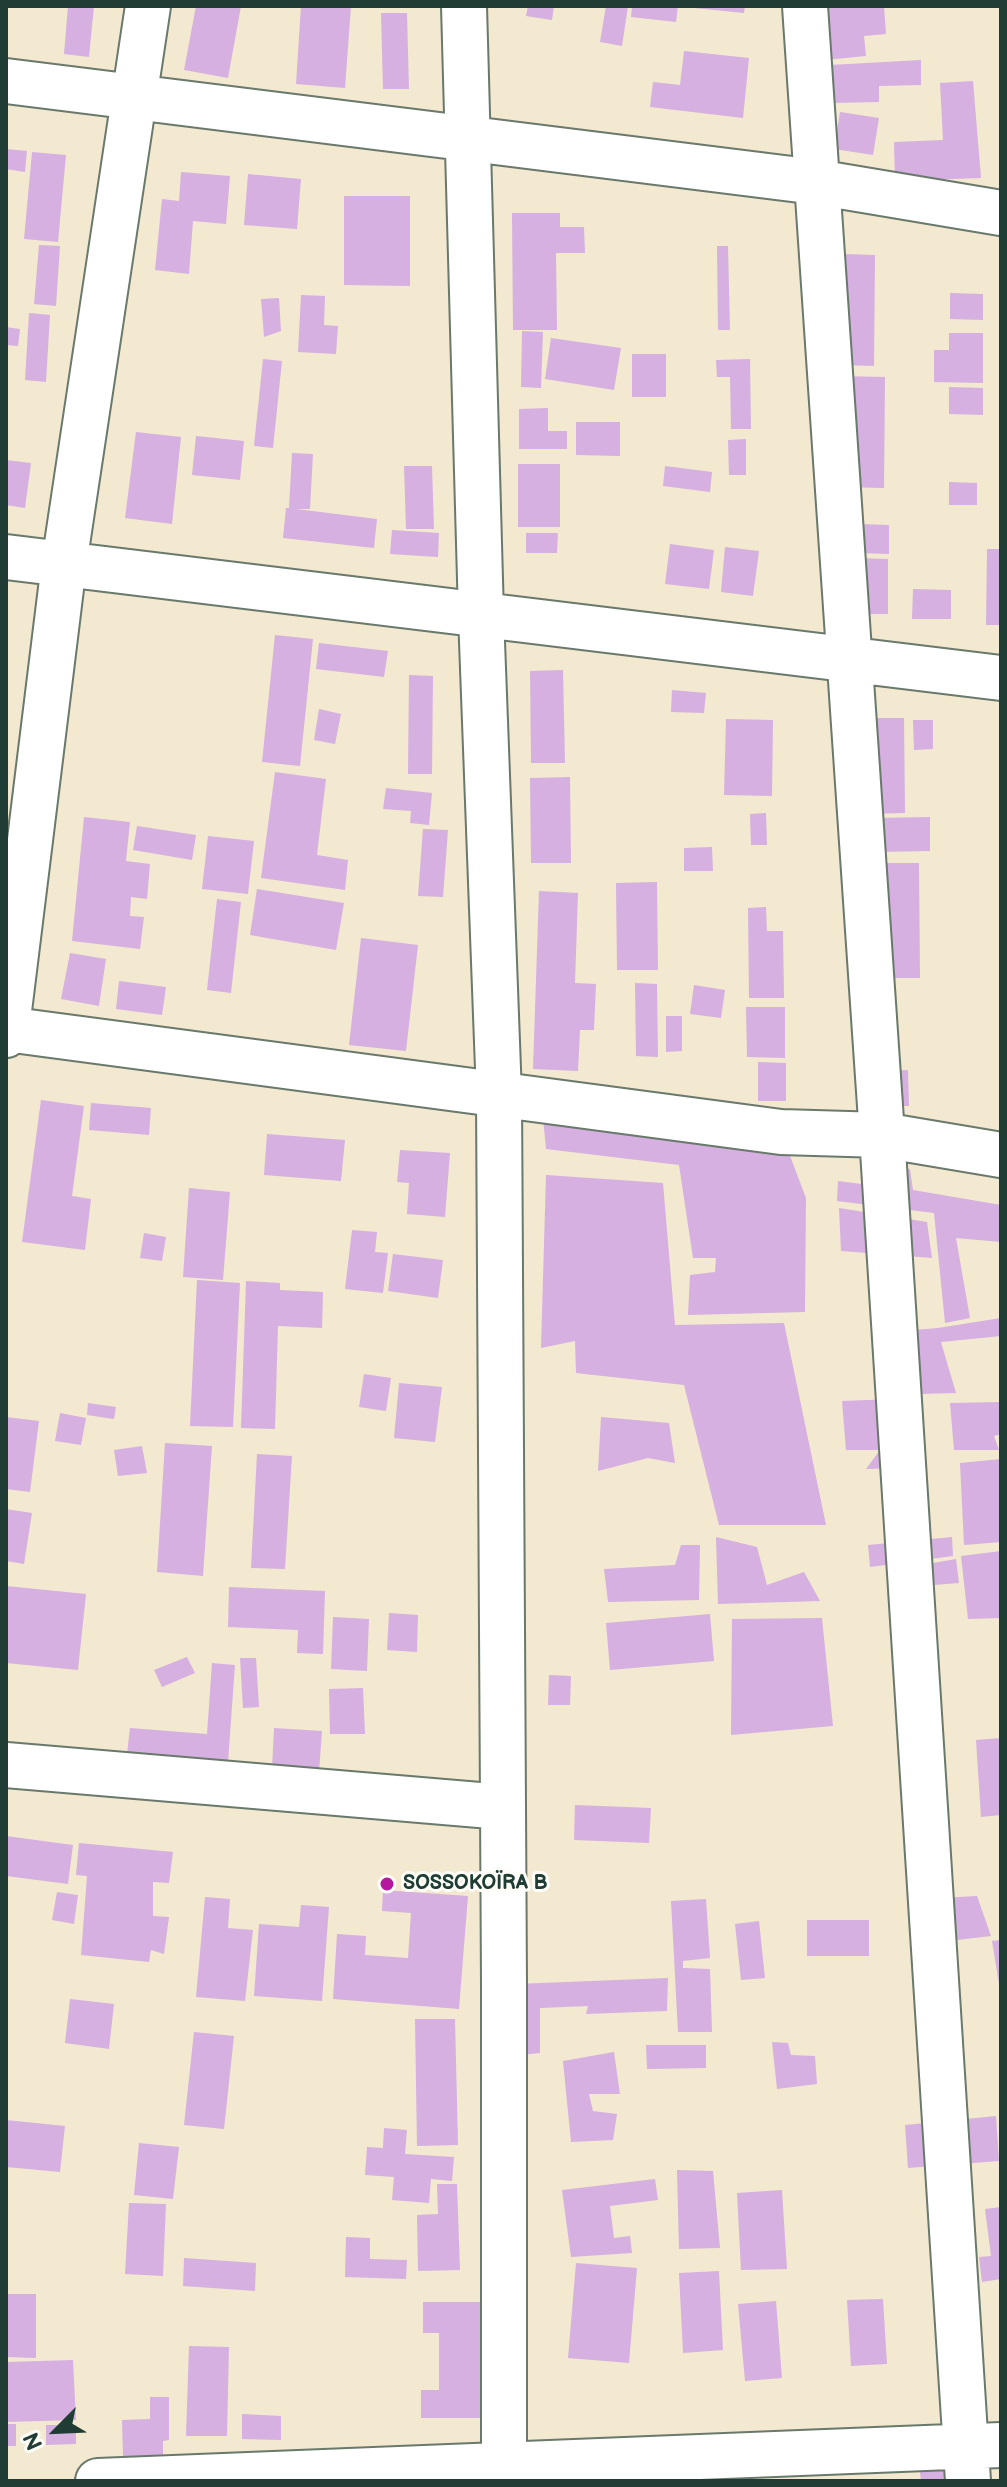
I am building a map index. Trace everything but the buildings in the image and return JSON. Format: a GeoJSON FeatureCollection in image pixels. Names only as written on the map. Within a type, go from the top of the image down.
{"type":"FeatureCollection","features":[{"type":"Feature","properties":{"kind":"street"},"geometry":{"type":"LineString","coordinates":[[6,1035],[64,564],[148,6]]}},
{"type":"Feature","properties":{"kind":"street"},"geometry":{"type":"LineString","coordinates":[[464,6],[481,615],[499,1095],[503,2473]]}},
{"type":"Feature","properties":{"kind":"street"},"geometry":{"type":"LineString","coordinates":[[98,2481],[503,2473],[978,2458],[848,661],[805,6]]}},
{"type":"Feature","properties":{"kind":"street"},"geometry":{"type":"LineString","coordinates":[[6,81],[816,182],[1001,213]]}},
{"type":"Feature","properties":{"kind":"street"},"geometry":{"type":"LineString","coordinates":[[6,557],[1001,678]]}},
{"type":"Feature","properties":{"kind":"street"},"geometry":{"type":"LineString","coordinates":[[6,1029],[781,1132],[882,1135],[1001,1155]]}},
{"type":"Feature","properties":{"kind":"street"},"geometry":{"type":"LineString","coordinates":[[6,1765],[503,1807]]}},
{"type":"Feature","properties":{"kind":"place","name":"SOSSOKOÏRA B"},"geometry":{"type":"Point","coordinates":[387,1884]}}]}
